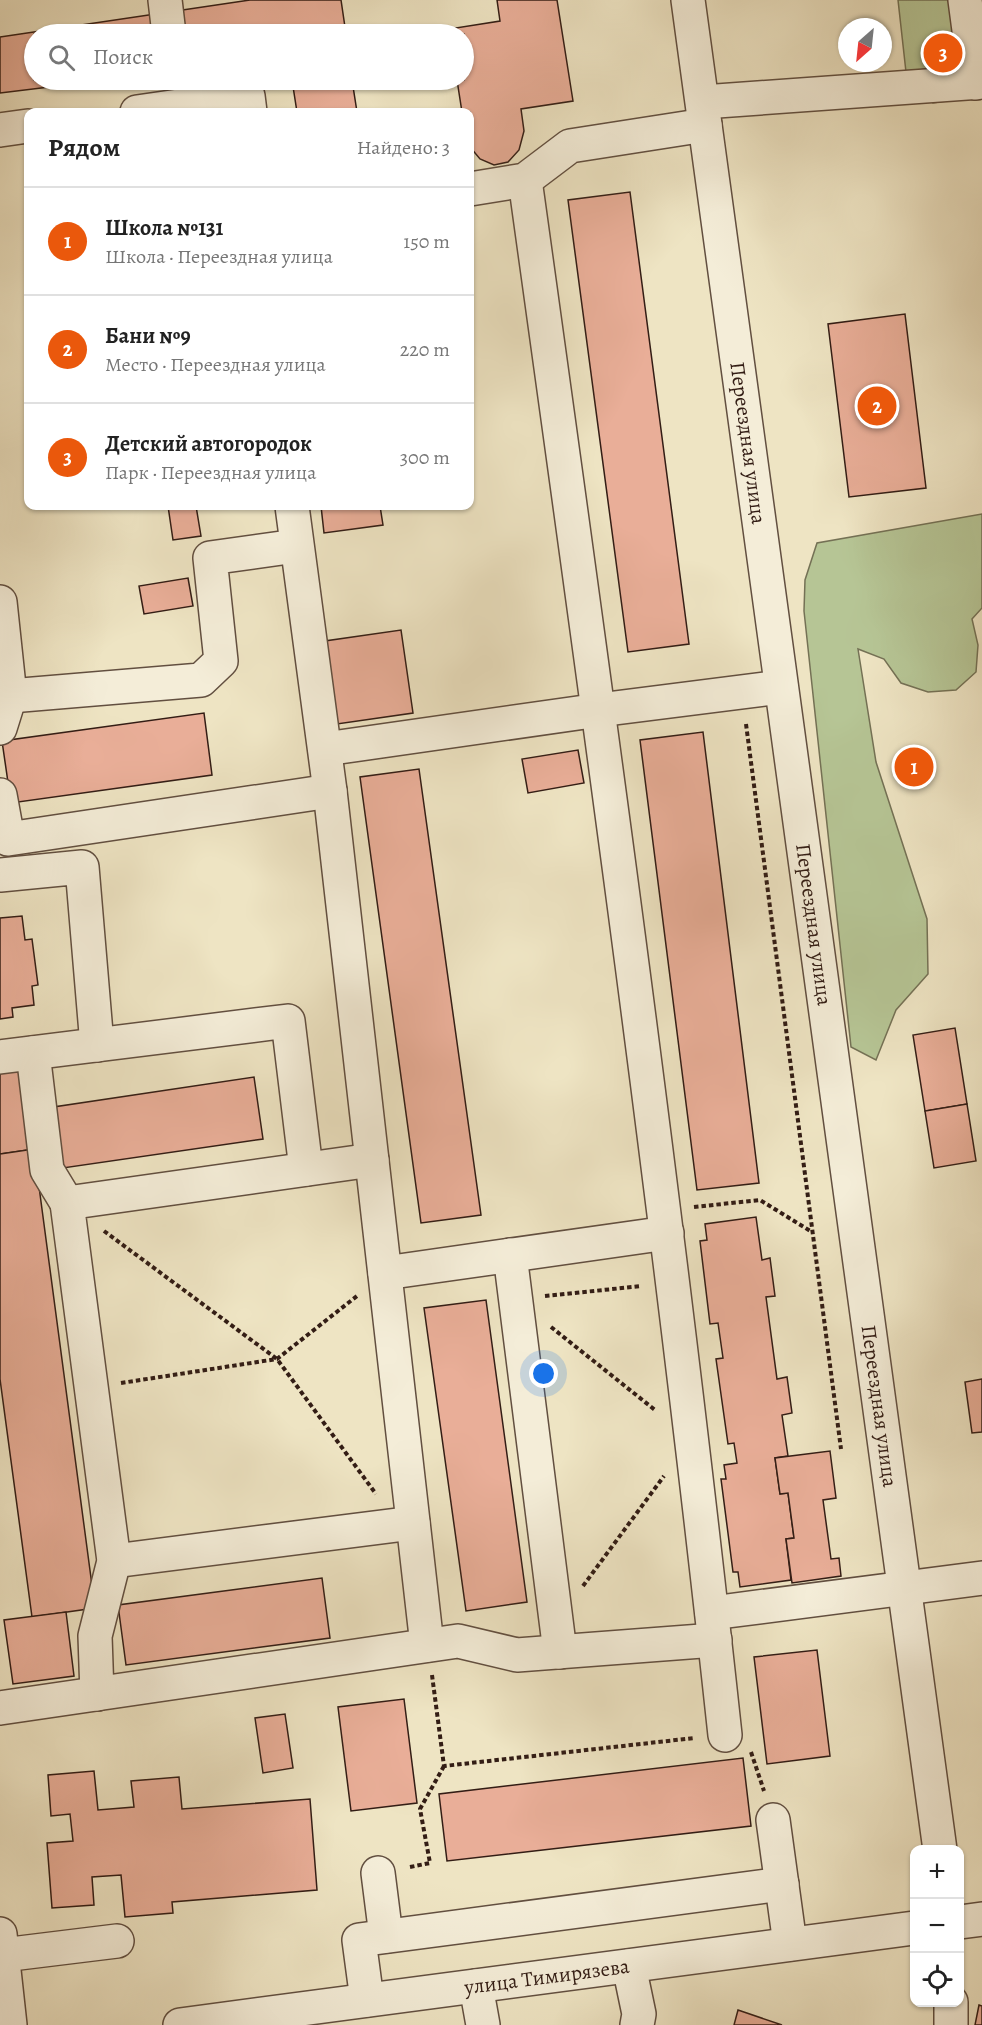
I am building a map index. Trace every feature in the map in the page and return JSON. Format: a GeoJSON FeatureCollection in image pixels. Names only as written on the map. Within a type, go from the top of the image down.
{"type":"FeatureCollection","features":[{"type":"Feature","properties":{"kind":"street"},"geometry":{"type":"LineString","coordinates":[[165,0],[169,24]]}},
{"type":"Feature","properties":{"kind":"street","name":"Переездная улица"},"geometry":{"type":"LineString","coordinates":[[688,0],[939,1845]]}},
{"type":"Feature","properties":{"kind":"street"},"geometry":{"type":"LineString","coordinates":[[474,188],[525,180],[570,146],[704,113],[979,82],[965,0]]}},
{"type":"Feature","properties":{"kind":"street"},"geometry":{"type":"LineString","coordinates":[[146,108],[178,93],[248,96],[250,108]]}},
{"type":"Feature","properties":{"kind":"street"},"geometry":{"type":"LineString","coordinates":[[0,130],[24,127]]}},
{"type":"Feature","properties":{"kind":"street"},"geometry":{"type":"LineString","coordinates":[[525,180],[598,710],[673,1283],[725,1735]]}},
{"type":"Feature","properties":{"kind":"street"},"geometry":{"type":"LineString","coordinates":[[292,510],[325,749],[385,1273],[399,1525],[428,1645]]}},
{"type":"Feature","properties":{"kind":"street"},"geometry":{"type":"LineString","coordinates":[[10,696],[201,680],[221,662],[210,558],[296,546]]}},
{"type":"Feature","properties":{"kind":"street"},"geometry":{"type":"LineString","coordinates":[[0,602],[10,696],[0,728]]}},
{"type":"Feature","properties":{"kind":"street"},"geometry":{"type":"LineString","coordinates":[[325,749],[598,710],[781,687]]}},
{"type":"Feature","properties":{"kind":"street"},"geometry":{"type":"LineString","coordinates":[[0,795],[8,839],[330,791]]}},
{"type":"Feature","properties":{"kind":"street"},"geometry":{"type":"LineString","coordinates":[[0,875],[82,867],[97,1045]]}},
{"type":"Feature","properties":{"kind":"street"},"geometry":{"type":"LineString","coordinates":[[0,1057],[288,1021],[306,1169]]}},
{"type":"Feature","properties":{"kind":"street"},"geometry":{"type":"LineString","coordinates":[[33,1053],[47,1170],[67,1203],[114,1561],[95,1636],[97,1694]]}},
{"type":"Feature","properties":{"kind":"street"},"geometry":{"type":"LineString","coordinates":[[67,1203],[372,1160]]}},
{"type":"Feature","properties":{"kind":"street"},"geometry":{"type":"LineString","coordinates":[[385,1273],[510,1256],[665,1222]]}},
{"type":"Feature","properties":{"kind":"street"},"geometry":{"type":"LineString","coordinates":[[510,1256],[558,1638]]}},
{"type":"Feature","properties":{"kind":"street"},"geometry":{"type":"LineString","coordinates":[[114,1561],[399,1525]]}},
{"type":"Feature","properties":{"kind":"street"},"geometry":{"type":"LineString","coordinates":[[0,1708],[458,1641],[517,1655],[558,1638],[713,1627],[904,1589],[982,1578]]}},
{"type":"Feature","properties":{"kind":"street"},"geometry":{"type":"LineString","coordinates":[[773,1820],[790,1944]]}},
{"type":"Feature","properties":{"kind":"street"},"geometry":{"type":"LineString","coordinates":[[378,1873],[386,1936]]}},
{"type":"Feature","properties":{"kind":"street"},"geometry":{"type":"LineString","coordinates":[[367,2000],[359,1940],[782,1884]]}},
{"type":"Feature","properties":{"kind":"street"},"geometry":{"type":"LineString","coordinates":[[964,1921],[982,1919]]}},
{"type":"Feature","properties":{"kind":"street","name":"улица Тимирязева"},"geometry":{"type":"LineString","coordinates":[[180,2025],[910,1929]]}},
{"type":"Feature","properties":{"kind":"street"},"geometry":{"type":"LineString","coordinates":[[10,2025],[1,1944],[117,1941]]}},
{"type":"Feature","properties":{"kind":"street"},"geometry":{"type":"LineString","coordinates":[[628,1965],[639,2014],[638,2025]]}},
{"type":"Feature","properties":{"kind":"street"},"geometry":{"type":"LineString","coordinates":[[476,1986],[483,2025]]}},
{"type":"Feature","properties":{"kind":"street"},"geometry":{"type":"LineString","coordinates":[[951,2007],[951,2025]]}},
{"type":"Feature","properties":{"kind":"path"},"geometry":{"type":"LineString","coordinates":[[742,692],[841,1449]]}},
{"type":"Feature","properties":{"kind":"path"},"geometry":{"type":"LineString","coordinates":[[665,1222],[760,1200],[813,1232]]}},
{"type":"Feature","properties":{"kind":"path"},"geometry":{"type":"LineString","coordinates":[[67,1203],[277,1359],[399,1525]]}},
{"type":"Feature","properties":{"kind":"path"},"geometry":{"type":"LineString","coordinates":[[91,1388],[277,1359],[385,1273]]}},
{"type":"Feature","properties":{"kind":"path"},"geometry":{"type":"LineString","coordinates":[[515,1299],[673,1283]]}},
{"type":"Feature","properties":{"kind":"path"},"geometry":{"type":"LineString","coordinates":[[515,1299],[691,1439],[558,1638]]}},
{"type":"Feature","properties":{"kind":"path"},"geometry":{"type":"LineString","coordinates":[[378,1873],[430,1863],[420,1809],[444,1766],[428,1645]]}},
{"type":"Feature","properties":{"kind":"path"},"geometry":{"type":"LineString","coordinates":[[444,1766],[744,1733],[759,1771],[773,1820]]}},
{"type":"Feature","properties":{"kind":"green space"},"geometry":{"type":"Polygon","coordinates":[[[898,0],[982,0],[982,96],[933,103],[929,73],[906,72],[898,0]]]}},
{"type":"Feature","properties":{"kind":"green space"},"geometry":{"type":"Polygon","coordinates":[[[982,514],[982,608],[972,619],[978,645],[976,672],[956,690],[928,692],[901,683],[884,659],[858,649],[876,762],[927,919],[928,974],[896,1010],[876,1060],[851,1047],[804,611],[805,580],[817,543],[982,514]]]}},
{"type":"Feature","properties":{"kind":"building"},"geometry":{"type":"Polygon","coordinates":[[[250,0],[341,0],[345,24],[88,24],[250,0]]]}},
{"type":"Feature","properties":{"kind":"building"},"geometry":{"type":"Polygon","coordinates":[[[497,0],[557,0],[573,101],[521,109],[524,131],[519,150],[508,162],[494,165],[480,159],[474,152],[474,108],[461,108],[459,90],[474,90],[474,25],[500,21],[497,0]]]}},
{"type":"Feature","properties":{"kind":"building"},"geometry":{"type":"Polygon","coordinates":[[[24,33],[25,90],[0,93],[0,37],[24,33]]]}},
{"type":"Feature","properties":{"kind":"building"},"geometry":{"type":"Polygon","coordinates":[[[294,90],[354,90],[356,108],[296,108],[294,90]]]}},
{"type":"Feature","properties":{"kind":"building"},"geometry":{"type":"Polygon","coordinates":[[[630,192],[689,644],[628,652],[568,200],[630,192]]]}},
{"type":"Feature","properties":{"kind":"building"},"geometry":{"type":"Polygon","coordinates":[[[905,314],[926,488],[849,497],[828,324],[905,314]]]}},
{"type":"Feature","properties":{"kind":"building"},"geometry":{"type":"Polygon","coordinates":[[[169,510],[197,510],[201,536],[173,540],[169,510]]]}},
{"type":"Feature","properties":{"kind":"building"},"geometry":{"type":"Polygon","coordinates":[[[321,510],[381,510],[383,525],[324,533],[321,510]]]}},
{"type":"Feature","properties":{"kind":"building"},"geometry":{"type":"Polygon","coordinates":[[[188,578],[193,606],[144,614],[139,586],[188,578]]]}},
{"type":"Feature","properties":{"kind":"building"},"geometry":{"type":"Polygon","coordinates":[[[401,630],[413,713],[330,725],[318,642],[401,630]]]}},
{"type":"Feature","properties":{"kind":"building"},"geometry":{"type":"Polygon","coordinates":[[[204,713],[212,775],[11,803],[2,741],[204,713]]]}},
{"type":"Feature","properties":{"kind":"building"},"geometry":{"type":"Polygon","coordinates":[[[703,732],[759,1183],[697,1190],[640,740],[703,732]]]}},
{"type":"Feature","properties":{"kind":"building"},"geometry":{"type":"Polygon","coordinates":[[[578,750],[584,783],[528,793],[522,759],[578,750]]]}},
{"type":"Feature","properties":{"kind":"building"},"geometry":{"type":"Polygon","coordinates":[[[419,769],[481,1215],[421,1223],[360,777],[419,769]]]}},
{"type":"Feature","properties":{"kind":"building"},"geometry":{"type":"Polygon","coordinates":[[[22,916],[25,940],[32,939],[38,985],[32,986],[34,1005],[12,1008],[13,1017],[0,1019],[0,918],[22,916]]]}},
{"type":"Feature","properties":{"kind":"building"},"geometry":{"type":"Polygon","coordinates":[[[955,1028],[967,1104],[925,1111],[913,1035],[955,1028]]]}},
{"type":"Feature","properties":{"kind":"building"},"geometry":{"type":"Polygon","coordinates":[[[23,1063],[34,1149],[0,1154],[0,1066],[23,1063]]]}},
{"type":"Feature","properties":{"kind":"building"},"geometry":{"type":"Polygon","coordinates":[[[254,1077],[263,1139],[56,1169],[47,1108],[254,1077]]]}},
{"type":"Feature","properties":{"kind":"building"},"geometry":{"type":"Polygon","coordinates":[[[967,1104],[976,1161],[934,1168],[925,1111],[967,1104]]]}},
{"type":"Feature","properties":{"kind":"building"},"geometry":{"type":"Polygon","coordinates":[[[34,1149],[95,1608],[32,1617],[0,1379],[0,1154],[34,1149]]]}},
{"type":"Feature","properties":{"kind":"building"},"geometry":{"type":"Polygon","coordinates":[[[756,1217],[762,1260],[770,1258],[775,1296],[766,1297],[777,1379],[787,1377],[792,1413],[782,1415],[788,1456],[775,1458],[780,1494],[788,1493],[794,1538],[786,1539],[791,1580],[740,1587],[738,1572],[733,1572],[721,1479],[726,1479],[724,1465],[737,1463],[734,1443],[728,1444],[716,1359],[723,1358],[718,1323],[710,1324],[700,1241],[707,1240],[705,1224],[756,1217]]]}},
{"type":"Feature","properties":{"kind":"building"},"geometry":{"type":"Polygon","coordinates":[[[486,1300],[527,1602],[466,1611],[424,1308],[486,1300]]]}},
{"type":"Feature","properties":{"kind":"building"},"geometry":{"type":"Polygon","coordinates":[[[982,1379],[982,1432],[972,1433],[965,1382],[982,1379]]]}},
{"type":"Feature","properties":{"kind":"building"},"geometry":{"type":"Polygon","coordinates":[[[830,1451],[836,1498],[823,1500],[831,1559],[839,1558],[841,1576],[792,1583],[786,1539],[794,1538],[788,1493],[780,1494],[775,1458],[830,1451]]]}},
{"type":"Feature","properties":{"kind":"building"},"geometry":{"type":"Polygon","coordinates":[[[322,1578],[330,1638],[126,1665],[118,1605],[322,1578]]]}},
{"type":"Feature","properties":{"kind":"building"},"geometry":{"type":"Polygon","coordinates":[[[66,1612],[74,1676],[13,1684],[4,1620],[66,1612]]]}},
{"type":"Feature","properties":{"kind":"building"},"geometry":{"type":"Polygon","coordinates":[[[817,1650],[830,1756],[767,1764],[754,1657],[817,1650]]]}},
{"type":"Feature","properties":{"kind":"building"},"geometry":{"type":"Polygon","coordinates":[[[404,1699],[417,1803],[351,1811],[338,1707],[404,1699]]]}},
{"type":"Feature","properties":{"kind":"building"},"geometry":{"type":"Polygon","coordinates":[[[285,1714],[293,1768],[263,1773],[255,1718],[285,1714]]]}},
{"type":"Feature","properties":{"kind":"building"},"geometry":{"type":"Polygon","coordinates":[[[743,1758],[751,1826],[447,1861],[439,1794],[743,1758]]]}},
{"type":"Feature","properties":{"kind":"building"},"geometry":{"type":"Polygon","coordinates":[[[94,1771],[98,1810],[134,1807],[131,1781],[179,1777],[182,1809],[310,1799],[317,1890],[172,1902],[173,1913],[125,1917],[121,1875],[92,1877],[94,1905],[52,1908],[47,1843],[73,1841],[70,1814],[51,1816],[48,1775],[94,1771]]]}},
{"type":"Feature","properties":{"kind":"building"},"geometry":{"type":"Polygon","coordinates":[[[979,2005],[982,2006],[982,2025],[975,2025],[979,2005]]]}},
{"type":"Feature","properties":{"kind":"building"},"geometry":{"type":"Polygon","coordinates":[[[738,2010],[782,2025],[734,2025],[738,2010]]]}},
{"type":"Feature","properties":{"kind":"place","name":"Детский автогородок"},"geometry":{"type":"Point","coordinates":[943,53]}},
{"type":"Feature","properties":{"kind":"place","name":"Бани №9"},"geometry":{"type":"Point","coordinates":[877,406]}},
{"type":"Feature","properties":{"kind":"place","name":"Школа №131"},"geometry":{"type":"Point","coordinates":[914,767]}}]}
